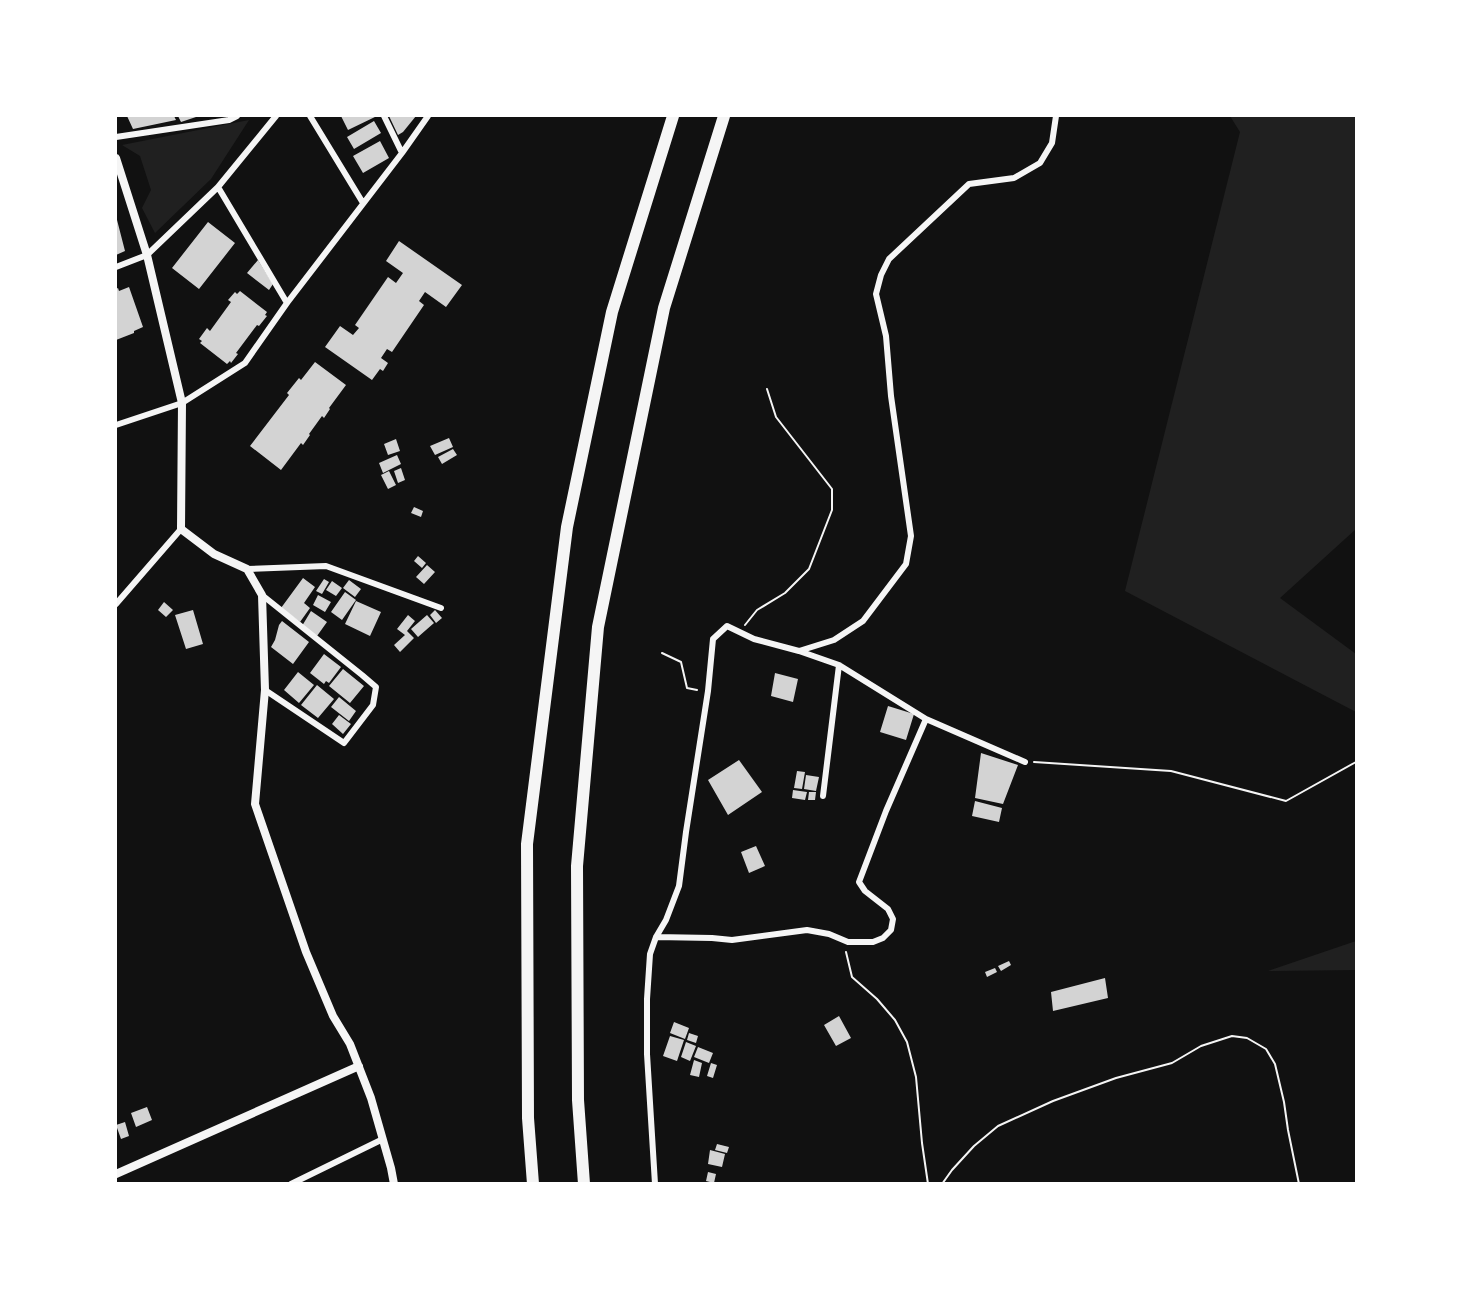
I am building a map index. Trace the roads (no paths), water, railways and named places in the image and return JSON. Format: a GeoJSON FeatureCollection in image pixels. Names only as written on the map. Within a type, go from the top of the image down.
{"type":"FeatureCollection","features":[{"type":"Feature","properties":{"kind":"highway"},"geometry":{"type":"LineString","coordinates":[[533,1184],[528,1118],[527,844],[567,527],[612,312],[673,116]]}},
{"type":"Feature","properties":{"kind":"highway"},"geometry":{"type":"LineString","coordinates":[[584,1184],[578,1100],[578,866],[598,627],[664,308],[724,116]]}},
{"type":"Feature","properties":{"kind":"street"},"geometry":{"type":"LineString","coordinates":[[116,138],[229,120],[237,116]]}},
{"type":"Feature","properties":{"kind":"street"},"geometry":{"type":"LineString","coordinates":[[116,267],[147,255],[218,187],[276,116]]}},
{"type":"Feature","properties":{"kind":"street"},"geometry":{"type":"LineString","coordinates":[[310,116],[363,203]]}},
{"type":"Feature","properties":{"kind":"street"},"geometry":{"type":"LineString","coordinates":[[384,116],[402,153]]}},
{"type":"Feature","properties":{"kind":"street"},"geometry":{"type":"LineString","coordinates":[[116,425],[182,403],[245,363],[287,303],[428,116]]}},
{"type":"Feature","properties":{"kind":"street"},"geometry":{"type":"LineString","coordinates":[[800,651],[834,640],[863,621],[906,564],[911,536],[891,396],[886,336],[876,294],[889,259],[969,184],[1014,178],[1040,163],[1052,143],[1056,116]]}},
{"type":"Feature","properties":{"kind":"street"},"geometry":{"type":"LineString","coordinates":[[116,158],[147,255],[182,403],[182,529],[116,604]]}},
{"type":"Feature","properties":{"kind":"street"},"geometry":{"type":"LineString","coordinates":[[218,187],[287,303]]}},
{"type":"Feature","properties":{"kind":"street"},"geometry":{"type":"LineString","coordinates":[[182,529],[214,554],[247,569],[326,566],[441,608]]}},
{"type":"Feature","properties":{"kind":"street"},"geometry":{"type":"LineString","coordinates":[[247,569],[262,596],[376,687],[373,705],[344,743],[265,690]]}},
{"type":"Feature","properties":{"kind":"street"},"geometry":{"type":"LineString","coordinates":[[262,596],[265,690],[255,804],[306,952],[333,1016],[350,1044],[371,1098],[394,1184]]}},
{"type":"Feature","properties":{"kind":"street"},"geometry":{"type":"LineString","coordinates":[[655,1184],[647,1054],[646,999],[650,954],[679,886],[708,692],[713,639],[727,626],[754,639],[800,651],[839,665],[926,719],[1025,762]]}},
{"type":"Feature","properties":{"kind":"street"},"geometry":{"type":"LineString","coordinates":[[823,796],[839,665]]}},
{"type":"Feature","properties":{"kind":"street"},"geometry":{"type":"LineString","coordinates":[[656,937],[732,940],[807,930],[829,934],[848,942],[873,942],[883,938],[891,930],[892,919],[888,909],[866,891],[859,882],[886,811],[926,719]]}},
{"type":"Feature","properties":{"kind":"street"},"geometry":{"type":"LineString","coordinates":[[116,1174],[358,1066]]}},
{"type":"Feature","properties":{"kind":"street"},"geometry":{"type":"LineString","coordinates":[[291,1184],[383,1139]]}}]}
